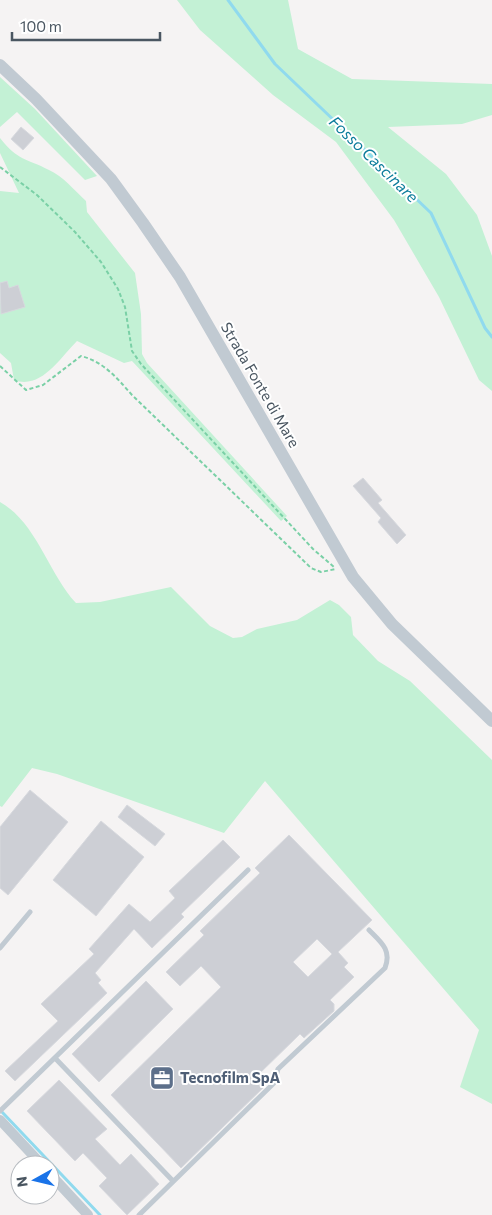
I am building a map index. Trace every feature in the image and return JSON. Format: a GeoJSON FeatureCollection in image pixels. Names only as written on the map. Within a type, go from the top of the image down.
{"type":"FeatureCollection","features":[{"type":"Feature","properties":{"kind":"street","name":"Strada Fonte di Mare"},"geometry":{"type":"LineString","coordinates":[[0,65],[36,98],[111,179],[143,223],[180,277],[353,577],[392,624],[492,721]]}},
{"type":"Feature","properties":{"kind":"street"},"geometry":{"type":"LineString","coordinates":[[0,1120],[33,1155]]}},
{"type":"Feature","properties":{"kind":"street"},"geometry":{"type":"LineString","coordinates":[[60,1185],[88,1215]]}},
{"type":"Feature","properties":{"kind":"lane"},"geometry":{"type":"LineString","coordinates":[[0,1111],[248,870]]}},
{"type":"Feature","properties":{"kind":"lane"},"geometry":{"type":"LineString","coordinates":[[0,948],[30,912]]}},
{"type":"Feature","properties":{"kind":"lane"},"geometry":{"type":"LineString","coordinates":[[139,1215],[274,1083],[278,1069],[384,968],[388,952],[385,945],[369,930]]}},
{"type":"Feature","properties":{"kind":"lane"},"geometry":{"type":"LineString","coordinates":[[55,1058],[173,1181]]}},
{"type":"Feature","properties":{"kind":"path"},"geometry":{"type":"LineString","coordinates":[[0,167],[37,195],[75,232],[100,262],[118,289],[125,307],[132,351],[141,364],[313,549],[342,574]]}},
{"type":"Feature","properties":{"kind":"path"},"geometry":{"type":"LineString","coordinates":[[0,366],[26,390],[43,385],[81,356],[96,360],[112,373],[132,395],[311,568],[321,572],[336,569]]}},
{"type":"Feature","properties":{"kind":"green space"},"geometry":{"type":"Polygon","coordinates":[[[177,0],[288,0],[298,49],[352,79],[492,84],[492,115],[462,124],[388,127],[446,174],[477,215],[492,256],[492,391],[479,380],[439,297],[394,220],[336,142],[273,95],[200,30],[177,0]]]}},
{"type":"Feature","properties":{"kind":"green space"},"geometry":{"type":"Polygon","coordinates":[[[0,77],[35,109],[97,176],[85,180],[17,112],[0,127],[0,77]]]}},
{"type":"Feature","properties":{"kind":"green space"},"geometry":{"type":"Polygon","coordinates":[[[0,138],[17,155],[59,176],[86,201],[87,212],[135,273],[141,314],[142,354],[147,363],[287,516],[281,521],[132,361],[124,363],[77,341],[41,377],[33,381],[24,382],[14,380],[11,363],[0,353],[0,191],[19,193],[0,153],[0,138]]]}},
{"type":"Feature","properties":{"kind":"green space"},"geometry":{"type":"Polygon","coordinates":[[[0,502],[24,522],[66,591],[76,603],[100,602],[171,587],[210,626],[233,638],[242,637],[257,629],[297,620],[330,600],[339,605],[351,617],[353,635],[378,661],[410,681],[492,760],[492,1104],[460,1087],[479,1030],[265,781],[224,833],[57,774],[32,768],[2,807],[0,806],[0,502]]]}},
{"type":"Feature","properties":{"kind":"building"},"geometry":{"type":"Polygon","coordinates":[[[21,127],[34,138],[23,150],[11,139],[21,127]]]}},
{"type":"Feature","properties":{"kind":"building"},"geometry":{"type":"Polygon","coordinates":[[[7,281],[9,288],[18,285],[25,307],[1,314],[0,283],[7,281]]]}},
{"type":"Feature","properties":{"kind":"building"},"geometry":{"type":"Polygon","coordinates":[[[363,478],[382,500],[378,503],[406,535],[397,544],[378,522],[381,518],[353,486],[363,478]]]}},
{"type":"Feature","properties":{"kind":"building"},"geometry":{"type":"Polygon","coordinates":[[[30,790],[68,822],[8,895],[0,888],[0,827],[30,790]]]}},
{"type":"Feature","properties":{"kind":"building"},"geometry":{"type":"Polygon","coordinates":[[[127,805],[165,834],[155,846],[118,817],[127,805]]]}},
{"type":"Feature","properties":{"kind":"building"},"geometry":{"type":"Polygon","coordinates":[[[101,821],[144,857],[96,916],[53,880],[101,821]]]}},
{"type":"Feature","properties":{"kind":"building"},"geometry":{"type":"Polygon","coordinates":[[[289,835],[372,920],[338,952],[348,963],[344,967],[354,977],[330,1000],[334,1004],[334,1011],[304,1038],[300,1034],[257,1076],[266,1085],[181,1168],[111,1095],[221,987],[201,966],[180,986],[166,972],[204,935],[200,931],[260,873],[255,868],[289,835]],[[317,939],[293,962],[308,977],[332,954],[317,939]]]}},
{"type":"Feature","properties":{"kind":"building"},"geometry":{"type":"Polygon","coordinates":[[[223,840],[240,857],[181,914],[184,917],[152,948],[134,929],[95,973],[101,980],[98,983],[107,993],[15,1081],[5,1071],[58,1021],[41,1004],[94,954],[89,949],[129,904],[150,922],[175,898],[169,891],[223,840]]]}},
{"type":"Feature","properties":{"kind":"building"},"geometry":{"type":"Polygon","coordinates":[[[146,981],[173,1009],[99,1082],[72,1054],[146,981]]]}},
{"type":"Feature","properties":{"kind":"building"},"geometry":{"type":"Polygon","coordinates":[[[59,1080],[107,1129],[95,1139],[120,1165],[131,1154],[159,1184],[127,1215],[99,1186],[107,1178],[83,1153],[75,1161],[27,1111],[59,1080]]]}},
{"type":"Feature","properties":{"kind":"waterway","name":"Fosso Cascinare"},"geometry":{"type":"LineString","coordinates":[[228,0],[275,64],[431,213],[485,328],[492,337]]}},
{"type":"Feature","properties":{"kind":"waterway"},"geometry":{"type":"LineString","coordinates":[[2,1112],[100,1215]]}},
{"type":"Feature","properties":{"kind":"place","name":"Tecnofilm SpA"},"geometry":{"type":"Point","coordinates":[162,1078]}}]}
